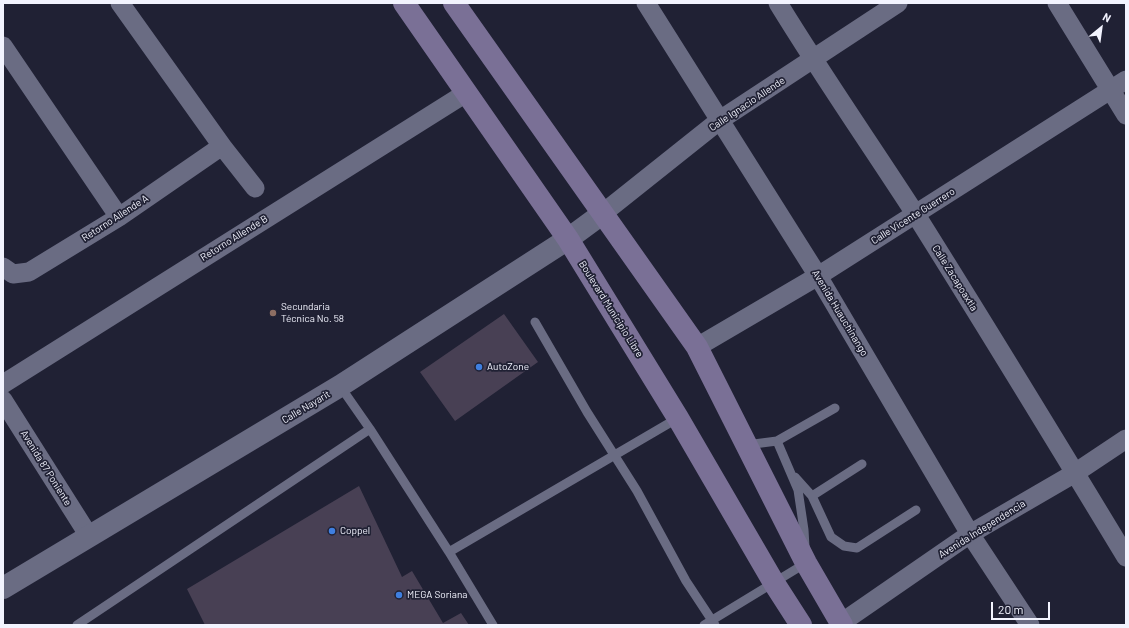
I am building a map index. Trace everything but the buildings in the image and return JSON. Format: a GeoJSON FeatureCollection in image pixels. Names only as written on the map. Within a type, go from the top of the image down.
{"type":"FeatureCollection","features":[{"type":"Feature","properties":{"kind":"main road","name":"Boulevard Municipio Libre"},"geometry":{"type":"LineString","coordinates":[[404,3],[568,239],[678,418],[774,583],[801,625]]}},
{"type":"Feature","properties":{"kind":"main road"},"geometry":{"type":"LineString","coordinates":[[454,3],[697,347],[806,563],[842,624]]}},
{"type":"Feature","properties":{"kind":"street"},"geometry":{"type":"LineString","coordinates":[[120,3],[222,146],[255,188]]}},
{"type":"Feature","properties":{"kind":"street","name":"Avenida Huauchinango"},"geometry":{"type":"LineString","coordinates":[[646,3],[818,276],[970,534],[1030,625]]}},
{"type":"Feature","properties":{"kind":"street","name":"Calle Zacapoaxtla"},"geometry":{"type":"LineString","coordinates":[[778,3],[915,215],[1126,557]]}},
{"type":"Feature","properties":{"kind":"street","name":"Calle Ignacio Allende"},"geometry":{"type":"LineString","coordinates":[[602,214],[720,120],[898,3]]}},
{"type":"Feature","properties":{"kind":"street"},"geometry":{"type":"LineString","coordinates":[[1056,3],[1118,85],[1126,115]]}},
{"type":"Feature","properties":{"kind":"street"},"geometry":{"type":"LineString","coordinates":[[3,46],[118,217]]}},
{"type":"Feature","properties":{"kind":"street","name":"Calle Vicente Guerrero"},"geometry":{"type":"LineString","coordinates":[[697,347],[818,276],[1118,85]]}},
{"type":"Feature","properties":{"kind":"street","name":"Retorno Allende B"},"geometry":{"type":"LineString","coordinates":[[3,384],[466,93]]}},
{"type":"Feature","properties":{"kind":"street","name":"Retorno Allende A"},"geometry":{"type":"LineString","coordinates":[[3,267],[13,274],[29,272],[118,217],[222,146]]}},
{"type":"Feature","properties":{"kind":"street","name":"Calle Nayarit"},"geometry":{"type":"LineString","coordinates":[[3,588],[340,386],[568,239],[602,214]]}},
{"type":"Feature","properties":{"kind":"street","name":"Avenida 87 Poniente"},"geometry":{"type":"LineString","coordinates":[[6,412],[89,536]]}},
{"type":"Feature","properties":{"kind":"street","name":"Avenida Independencia"},"geometry":{"type":"LineString","coordinates":[[842,624],[970,534],[1075,473],[1126,439]]}},
{"type":"Feature","properties":{"kind":"lane"},"geometry":{"type":"LineString","coordinates":[[535,322],[587,412],[636,491],[710,623],[806,563],[804,530],[798,490],[777,441]]}},
{"type":"Feature","properties":{"kind":"lane"},"geometry":{"type":"LineString","coordinates":[[340,386],[370,429],[449,552],[492,625]]}},
{"type":"Feature","properties":{"kind":"lane"},"geometry":{"type":"LineString","coordinates":[[746,445],[777,441],[835,408]]}},
{"type":"Feature","properties":{"kind":"lane"},"geometry":{"type":"LineString","coordinates":[[449,552],[678,418]]}},
{"type":"Feature","properties":{"kind":"lane"},"geometry":{"type":"LineString","coordinates":[[77,625],[370,429]]}},
{"type":"Feature","properties":{"kind":"lane"},"geometry":{"type":"LineString","coordinates":[[812,496],[862,464]]}},
{"type":"Feature","properties":{"kind":"lane"},"geometry":{"type":"LineString","coordinates":[[790,472],[812,496],[831,537],[844,546],[857,548],[916,510]]}},
{"type":"Feature","properties":{"kind":"place","name":"Secundaria Técnica No. 58"},"geometry":{"type":"Point","coordinates":[273,313]}},
{"type":"Feature","properties":{"kind":"place","name":"AutoZone"},"geometry":{"type":"Point","coordinates":[479,367]}},
{"type":"Feature","properties":{"kind":"place","name":"Coppel"},"geometry":{"type":"Point","coordinates":[332,531]}},
{"type":"Feature","properties":{"kind":"place","name":"MEGA Soriana"},"geometry":{"type":"Point","coordinates":[399,595]}}]}
